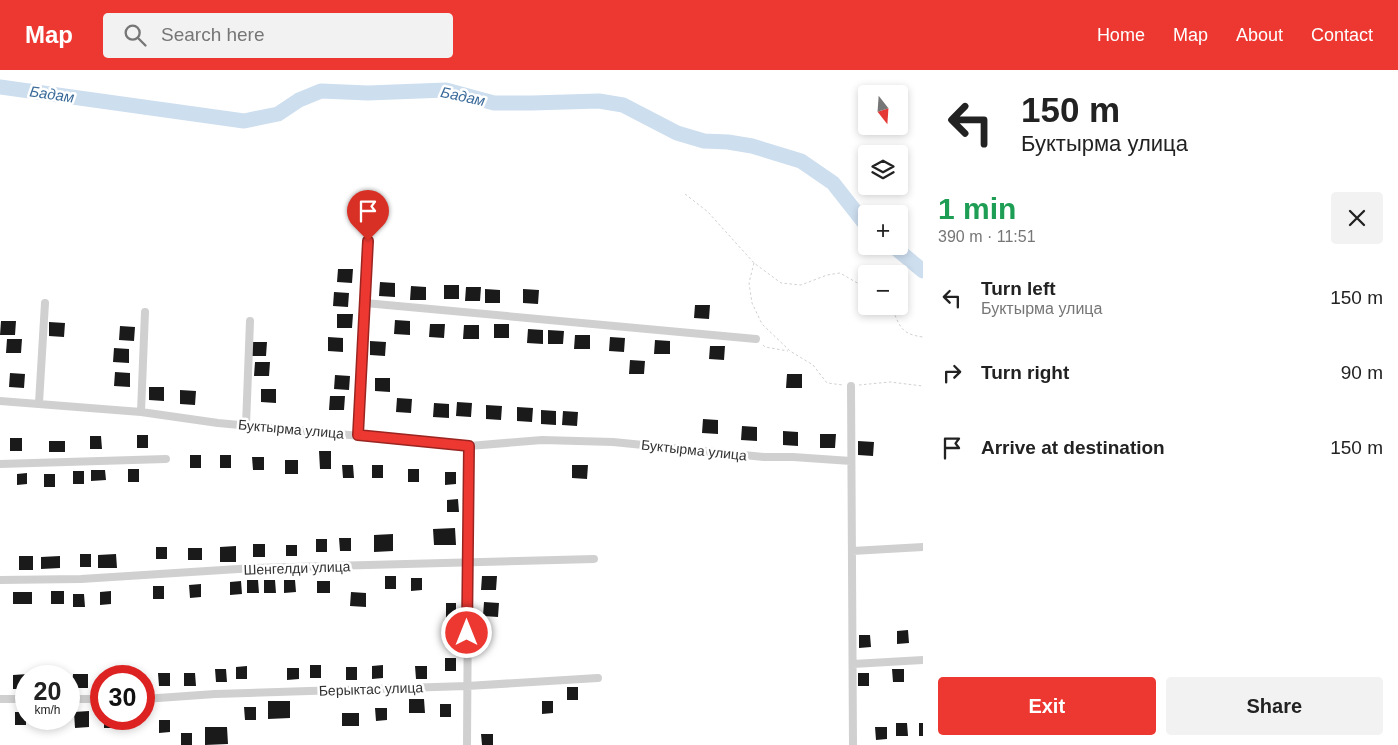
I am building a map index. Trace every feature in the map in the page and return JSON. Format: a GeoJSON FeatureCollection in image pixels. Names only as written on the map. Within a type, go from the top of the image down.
{"type":"FeatureCollection","features":[{"type":"Feature","properties":{"kind":"street"},"geometry":{"type":"LineString","coordinates":[[358,435],[368,241]]}},
{"type":"Feature","properties":{"kind":"street"},"geometry":{"type":"LineString","coordinates":[[39,404],[46,303]]}},
{"type":"Feature","properties":{"kind":"street"},"geometry":{"type":"LineString","coordinates":[[365,303],[756,338]]}},
{"type":"Feature","properties":{"kind":"street"},"geometry":{"type":"LineString","coordinates":[[141,412],[145,312]]}},
{"type":"Feature","properties":{"kind":"street"},"geometry":{"type":"LineString","coordinates":[[246,426],[250,321]]}},
{"type":"Feature","properties":{"kind":"street"},"geometry":{"type":"LineString","coordinates":[[851,386],[853,745]]}},
{"type":"Feature","properties":{"kind":"street","name":"Буктырма улица"},"geometry":{"type":"LineString","coordinates":[[0,401],[141,412],[246,426],[469,446],[542,440],[604,442],[764,457],[851,461]]}},
{"type":"Feature","properties":{"kind":"street"},"geometry":{"type":"LineString","coordinates":[[467,745],[469,446]]}},
{"type":"Feature","properties":{"kind":"street"},"geometry":{"type":"LineString","coordinates":[[0,464],[166,459]]}},
{"type":"Feature","properties":{"kind":"street"},"geometry":{"type":"LineString","coordinates":[[852,551],[923,548]]}},
{"type":"Feature","properties":{"kind":"street","name":"Шенгелди улица"},"geometry":{"type":"LineString","coordinates":[[0,580],[81,579],[254,568],[594,559]]}},
{"type":"Feature","properties":{"kind":"street"},"geometry":{"type":"LineString","coordinates":[[852,664],[923,660]]}},
{"type":"Feature","properties":{"kind":"street","name":"Берыктас улица"},"geometry":{"type":"LineString","coordinates":[[155,698],[215,694],[466,686],[598,678]]}},
{"type":"Feature","properties":{"kind":"street"},"geometry":{"type":"LineString","coordinates":[[0,699],[15,699]]}},
{"type":"Feature","properties":{"kind":"path"},"geometry":{"type":"LineString","coordinates":[[368,241],[376,230],[378,192]]}},
{"type":"Feature","properties":{"kind":"path"},"geometry":{"type":"LineString","coordinates":[[685,194],[708,212],[754,263],[781,283],[801,285],[827,275],[840,273],[858,283]]}},
{"type":"Feature","properties":{"kind":"path"},"geometry":{"type":"LineString","coordinates":[[754,263],[749,282],[752,303],[762,324],[790,351],[813,365],[827,383],[851,386],[890,382],[923,386]]}},
{"type":"Feature","properties":{"kind":"path"},"geometry":{"type":"LineString","coordinates":[[895,315],[900,326],[909,335],[923,337]]}},
{"type":"Feature","properties":{"kind":"path"},"geometry":{"type":"LineString","coordinates":[[756,338],[765,347],[790,351]]}},
{"type":"Feature","properties":{"kind":"building"},"geometry":{"type":"Polygon","coordinates":[[[338,269],[353,269],[352,283],[337,282],[338,269]]]}},
{"type":"Feature","properties":{"kind":"building"},"geometry":{"type":"Polygon","coordinates":[[[380,282],[395,283],[395,297],[379,296],[380,282]]]}},
{"type":"Feature","properties":{"kind":"building"},"geometry":{"type":"Polygon","coordinates":[[[444,285],[459,285],[459,299],[444,299],[444,285]]]}},
{"type":"Feature","properties":{"kind":"building"},"geometry":{"type":"Polygon","coordinates":[[[411,286],[426,287],[426,300],[410,300],[411,286]]]}},
{"type":"Feature","properties":{"kind":"building"},"geometry":{"type":"Polygon","coordinates":[[[466,287],[481,287],[480,301],[465,301],[466,287]]]}},
{"type":"Feature","properties":{"kind":"building"},"geometry":{"type":"Polygon","coordinates":[[[485,289],[500,290],[500,303],[485,303],[485,289]]]}},
{"type":"Feature","properties":{"kind":"building"},"geometry":{"type":"Polygon","coordinates":[[[523,289],[539,290],[538,304],[523,303],[523,289]]]}},
{"type":"Feature","properties":{"kind":"building"},"geometry":{"type":"Polygon","coordinates":[[[334,292],[349,293],[348,307],[333,306],[334,292]]]}},
{"type":"Feature","properties":{"kind":"building"},"geometry":{"type":"Polygon","coordinates":[[[695,305],[710,305],[709,319],[694,318],[695,305]]]}},
{"type":"Feature","properties":{"kind":"building"},"geometry":{"type":"Polygon","coordinates":[[[337,314],[353,314],[352,328],[337,328],[337,314]]]}},
{"type":"Feature","properties":{"kind":"building"},"geometry":{"type":"Polygon","coordinates":[[[395,320],[410,321],[410,335],[394,334],[395,320]]]}},
{"type":"Feature","properties":{"kind":"building"},"geometry":{"type":"Polygon","coordinates":[[[1,321],[16,321],[15,335],[0,335],[1,321]]]}},
{"type":"Feature","properties":{"kind":"building"},"geometry":{"type":"Polygon","coordinates":[[[49,322],[65,323],[64,337],[49,336],[49,322]]]}},
{"type":"Feature","properties":{"kind":"building"},"geometry":{"type":"Polygon","coordinates":[[[430,324],[445,324],[444,338],[429,337],[430,324]]]}},
{"type":"Feature","properties":{"kind":"building"},"geometry":{"type":"Polygon","coordinates":[[[494,324],[509,324],[509,338],[494,338],[494,324]]]}},
{"type":"Feature","properties":{"kind":"building"},"geometry":{"type":"Polygon","coordinates":[[[464,325],[479,325],[479,339],[463,339],[464,325]]]}},
{"type":"Feature","properties":{"kind":"building"},"geometry":{"type":"Polygon","coordinates":[[[120,326],[135,327],[134,341],[119,340],[120,326]]]}},
{"type":"Feature","properties":{"kind":"building"},"geometry":{"type":"Polygon","coordinates":[[[528,329],[543,330],[543,344],[527,343],[528,329]]]}},
{"type":"Feature","properties":{"kind":"building"},"geometry":{"type":"Polygon","coordinates":[[[548,330],[564,331],[563,344],[548,344],[548,330]]]}},
{"type":"Feature","properties":{"kind":"building"},"geometry":{"type":"Polygon","coordinates":[[[575,335],[590,335],[590,349],[574,349],[575,335]]]}},
{"type":"Feature","properties":{"kind":"building"},"geometry":{"type":"Polygon","coordinates":[[[328,337],[343,338],[343,352],[328,351],[328,337]]]}},
{"type":"Feature","properties":{"kind":"building"},"geometry":{"type":"Polygon","coordinates":[[[610,337],[625,338],[624,352],[609,351],[610,337]]]}},
{"type":"Feature","properties":{"kind":"building"},"geometry":{"type":"Polygon","coordinates":[[[7,339],[22,339],[21,353],[6,353],[7,339]]]}},
{"type":"Feature","properties":{"kind":"building"},"geometry":{"type":"Polygon","coordinates":[[[655,340],[670,341],[670,354],[654,354],[655,340]]]}},
{"type":"Feature","properties":{"kind":"building"},"geometry":{"type":"Polygon","coordinates":[[[370,341],[386,342],[385,356],[370,355],[370,341]]]}},
{"type":"Feature","properties":{"kind":"building"},"geometry":{"type":"Polygon","coordinates":[[[252,342],[267,342],[266,356],[251,356],[252,342]]]}},
{"type":"Feature","properties":{"kind":"building"},"geometry":{"type":"Polygon","coordinates":[[[710,346],[725,346],[724,360],[709,359],[710,346]]]}},
{"type":"Feature","properties":{"kind":"building"},"geometry":{"type":"Polygon","coordinates":[[[114,348],[129,349],[129,363],[113,362],[114,348]]]}},
{"type":"Feature","properties":{"kind":"building"},"geometry":{"type":"Polygon","coordinates":[[[630,360],[645,361],[644,374],[629,374],[630,360]]]}},
{"type":"Feature","properties":{"kind":"building"},"geometry":{"type":"Polygon","coordinates":[[[255,362],[270,362],[269,376],[254,376],[255,362]]]}},
{"type":"Feature","properties":{"kind":"building"},"geometry":{"type":"Polygon","coordinates":[[[115,372],[130,373],[130,387],[114,386],[115,372]]]}},
{"type":"Feature","properties":{"kind":"building"},"geometry":{"type":"Polygon","coordinates":[[[10,373],[25,374],[24,388],[9,387],[10,373]]]}},
{"type":"Feature","properties":{"kind":"building"},"geometry":{"type":"Polygon","coordinates":[[[787,374],[802,374],[802,388],[786,388],[787,374]]]}},
{"type":"Feature","properties":{"kind":"building"},"geometry":{"type":"Polygon","coordinates":[[[335,375],[350,376],[349,390],[334,389],[335,375]]]}},
{"type":"Feature","properties":{"kind":"building"},"geometry":{"type":"Polygon","coordinates":[[[375,378],[390,378],[390,392],[375,391],[375,378]]]}},
{"type":"Feature","properties":{"kind":"building"},"geometry":{"type":"Polygon","coordinates":[[[149,387],[164,387],[164,401],[149,400],[149,387]]]}},
{"type":"Feature","properties":{"kind":"building"},"geometry":{"type":"Polygon","coordinates":[[[261,389],[276,389],[276,403],[261,402],[261,389]]]}},
{"type":"Feature","properties":{"kind":"building"},"geometry":{"type":"Polygon","coordinates":[[[180,390],[196,391],[195,405],[180,404],[180,390]]]}},
{"type":"Feature","properties":{"kind":"building"},"geometry":{"type":"Polygon","coordinates":[[[330,396],[345,396],[344,410],[329,410],[330,396]]]}},
{"type":"Feature","properties":{"kind":"building"},"geometry":{"type":"Polygon","coordinates":[[[397,398],[412,399],[411,413],[396,412],[397,398]]]}},
{"type":"Feature","properties":{"kind":"building"},"geometry":{"type":"Polygon","coordinates":[[[457,402],[472,403],[471,417],[456,416],[457,402]]]}},
{"type":"Feature","properties":{"kind":"building"},"geometry":{"type":"Polygon","coordinates":[[[434,403],[449,404],[449,418],[433,417],[434,403]]]}},
{"type":"Feature","properties":{"kind":"building"},"geometry":{"type":"Polygon","coordinates":[[[486,405],[502,406],[501,420],[486,419],[486,405]]]}},
{"type":"Feature","properties":{"kind":"building"},"geometry":{"type":"Polygon","coordinates":[[[517,407],[533,408],[532,422],[517,421],[517,407]]]}},
{"type":"Feature","properties":{"kind":"building"},"geometry":{"type":"Polygon","coordinates":[[[541,410],[556,411],[556,425],[541,424],[541,410]]]}},
{"type":"Feature","properties":{"kind":"building"},"geometry":{"type":"Polygon","coordinates":[[[563,411],[578,412],[577,426],[562,425],[563,411]]]}},
{"type":"Feature","properties":{"kind":"building"},"geometry":{"type":"Polygon","coordinates":[[[703,419],[718,420],[718,434],[702,433],[703,419]]]}},
{"type":"Feature","properties":{"kind":"building"},"geometry":{"type":"Polygon","coordinates":[[[742,426],[757,427],[757,441],[741,440],[742,426]]]}},
{"type":"Feature","properties":{"kind":"building"},"geometry":{"type":"Polygon","coordinates":[[[783,431],[798,432],[798,446],[783,445],[783,431]]]}},
{"type":"Feature","properties":{"kind":"building"},"geometry":{"type":"Polygon","coordinates":[[[820,434],[836,434],[835,448],[820,448],[820,434]]]}},
{"type":"Feature","properties":{"kind":"building"},"geometry":{"type":"Polygon","coordinates":[[[137,435],[148,435],[148,448],[137,448],[137,435]]]}},
{"type":"Feature","properties":{"kind":"building"},"geometry":{"type":"Polygon","coordinates":[[[90,436],[101,436],[102,449],[90,449],[90,436]]]}},
{"type":"Feature","properties":{"kind":"building"},"geometry":{"type":"Polygon","coordinates":[[[10,438],[22,438],[22,451],[10,451],[10,438]]]}},
{"type":"Feature","properties":{"kind":"building"},"geometry":{"type":"Polygon","coordinates":[[[49,441],[65,441],[65,452],[49,452],[49,441]]]}},
{"type":"Feature","properties":{"kind":"building"},"geometry":{"type":"Polygon","coordinates":[[[858,441],[874,442],[873,456],[858,455],[858,441]]]}},
{"type":"Feature","properties":{"kind":"building"},"geometry":{"type":"Polygon","coordinates":[[[319,451],[331,451],[331,469],[320,469],[319,451]]]}},
{"type":"Feature","properties":{"kind":"building"},"geometry":{"type":"Polygon","coordinates":[[[190,455],[201,455],[201,468],[190,468],[190,455]]]}},
{"type":"Feature","properties":{"kind":"building"},"geometry":{"type":"Polygon","coordinates":[[[220,455],[231,455],[231,468],[220,468],[220,455]]]}},
{"type":"Feature","properties":{"kind":"building"},"geometry":{"type":"Polygon","coordinates":[[[252,457],[264,457],[264,470],[253,470],[252,457]]]}},
{"type":"Feature","properties":{"kind":"building"},"geometry":{"type":"Polygon","coordinates":[[[285,460],[298,460],[298,474],[285,474],[285,460]]]}},
{"type":"Feature","properties":{"kind":"building"},"geometry":{"type":"Polygon","coordinates":[[[342,465],[353,465],[354,478],[343,478],[342,465]]]}},
{"type":"Feature","properties":{"kind":"building"},"geometry":{"type":"Polygon","coordinates":[[[372,465],[383,465],[383,478],[372,478],[372,465]]]}},
{"type":"Feature","properties":{"kind":"building"},"geometry":{"type":"Polygon","coordinates":[[[572,465],[588,465],[587,479],[572,478],[572,465]]]}},
{"type":"Feature","properties":{"kind":"building"},"geometry":{"type":"Polygon","coordinates":[[[128,469],[139,469],[139,482],[128,482],[128,469]]]}},
{"type":"Feature","properties":{"kind":"building"},"geometry":{"type":"Polygon","coordinates":[[[408,469],[419,469],[419,482],[408,482],[408,469]]]}},
{"type":"Feature","properties":{"kind":"building"},"geometry":{"type":"Polygon","coordinates":[[[91,470],[105,470],[106,480],[91,481],[91,470]]]}},
{"type":"Feature","properties":{"kind":"building"},"geometry":{"type":"Polygon","coordinates":[[[73,471],[84,471],[84,484],[73,484],[73,471]]]}},
{"type":"Feature","properties":{"kind":"building"},"geometry":{"type":"Polygon","coordinates":[[[445,472],[456,472],[456,484],[445,485],[445,472]]]}},
{"type":"Feature","properties":{"kind":"building"},"geometry":{"type":"Polygon","coordinates":[[[27,473],[27,484],[17,485],[17,474],[27,473]]]}},
{"type":"Feature","properties":{"kind":"building"},"geometry":{"type":"Polygon","coordinates":[[[44,474],[55,474],[55,487],[44,487],[44,474]]]}},
{"type":"Feature","properties":{"kind":"building"},"geometry":{"type":"Polygon","coordinates":[[[458,499],[459,512],[447,512],[447,500],[458,499]]]}},
{"type":"Feature","properties":{"kind":"building"},"geometry":{"type":"Polygon","coordinates":[[[455,528],[456,545],[434,545],[433,529],[455,528]]]}},
{"type":"Feature","properties":{"kind":"building"},"geometry":{"type":"Polygon","coordinates":[[[393,534],[393,551],[374,552],[374,535],[393,534]]]}},
{"type":"Feature","properties":{"kind":"building"},"geometry":{"type":"Polygon","coordinates":[[[339,538],[351,538],[351,551],[340,551],[339,538]]]}},
{"type":"Feature","properties":{"kind":"building"},"geometry":{"type":"Polygon","coordinates":[[[316,539],[327,539],[327,552],[316,552],[316,539]]]}},
{"type":"Feature","properties":{"kind":"building"},"geometry":{"type":"Polygon","coordinates":[[[253,544],[265,544],[265,557],[253,557],[253,544]]]}},
{"type":"Feature","properties":{"kind":"building"},"geometry":{"type":"Polygon","coordinates":[[[286,545],[297,545],[297,556],[286,556],[286,545]]]}},
{"type":"Feature","properties":{"kind":"building"},"geometry":{"type":"Polygon","coordinates":[[[236,546],[236,562],[220,562],[220,547],[236,546]]]}},
{"type":"Feature","properties":{"kind":"building"},"geometry":{"type":"Polygon","coordinates":[[[156,547],[167,547],[167,559],[156,559],[156,547]]]}},
{"type":"Feature","properties":{"kind":"building"},"geometry":{"type":"Polygon","coordinates":[[[188,548],[202,548],[202,560],[188,560],[188,548]]]}},
{"type":"Feature","properties":{"kind":"building"},"geometry":{"type":"Polygon","coordinates":[[[80,554],[91,554],[91,567],[80,567],[80,554]]]}},
{"type":"Feature","properties":{"kind":"building"},"geometry":{"type":"Polygon","coordinates":[[[116,554],[117,568],[98,568],[98,555],[116,554]]]}},
{"type":"Feature","properties":{"kind":"building"},"geometry":{"type":"Polygon","coordinates":[[[19,556],[33,556],[33,570],[19,570],[19,556]]]}},
{"type":"Feature","properties":{"kind":"building"},"geometry":{"type":"Polygon","coordinates":[[[60,556],[60,568],[41,569],[41,557],[60,556]]]}},
{"type":"Feature","properties":{"kind":"building"},"geometry":{"type":"Polygon","coordinates":[[[385,576],[396,576],[396,589],[385,589],[385,576]]]}},
{"type":"Feature","properties":{"kind":"building"},"geometry":{"type":"Polygon","coordinates":[[[482,576],[497,576],[496,590],[481,590],[482,576]]]}},
{"type":"Feature","properties":{"kind":"building"},"geometry":{"type":"Polygon","coordinates":[[[411,578],[422,578],[422,590],[411,591],[411,578]]]}},
{"type":"Feature","properties":{"kind":"building"},"geometry":{"type":"Polygon","coordinates":[[[247,580],[258,580],[259,593],[247,593],[247,580]]]}},
{"type":"Feature","properties":{"kind":"building"},"geometry":{"type":"Polygon","coordinates":[[[264,580],[275,580],[276,593],[264,593],[264,580]]]}},
{"type":"Feature","properties":{"kind":"building"},"geometry":{"type":"Polygon","coordinates":[[[284,580],[295,580],[296,592],[284,593],[284,580]]]}},
{"type":"Feature","properties":{"kind":"building"},"geometry":{"type":"Polygon","coordinates":[[[241,581],[242,594],[230,595],[230,582],[241,581]]]}},
{"type":"Feature","properties":{"kind":"building"},"geometry":{"type":"Polygon","coordinates":[[[317,581],[330,581],[330,593],[317,593],[317,581]]]}},
{"type":"Feature","properties":{"kind":"building"},"geometry":{"type":"Polygon","coordinates":[[[201,584],[201,597],[190,598],[189,585],[201,584]]]}},
{"type":"Feature","properties":{"kind":"building"},"geometry":{"type":"Polygon","coordinates":[[[153,586],[164,586],[164,599],[153,599],[153,586]]]}},
{"type":"Feature","properties":{"kind":"building"},"geometry":{"type":"Polygon","coordinates":[[[51,591],[64,591],[64,604],[51,604],[51,591]]]}},
{"type":"Feature","properties":{"kind":"building"},"geometry":{"type":"Polygon","coordinates":[[[111,591],[111,604],[100,605],[100,592],[111,591]]]}},
{"type":"Feature","properties":{"kind":"building"},"geometry":{"type":"Polygon","coordinates":[[[13,592],[32,592],[32,604],[13,604],[13,592]]]}},
{"type":"Feature","properties":{"kind":"building"},"geometry":{"type":"Polygon","coordinates":[[[351,592],[366,593],[366,607],[350,606],[351,592]]]}},
{"type":"Feature","properties":{"kind":"building"},"geometry":{"type":"Polygon","coordinates":[[[73,594],[84,594],[85,607],[73,607],[73,594]]]}},
{"type":"Feature","properties":{"kind":"building"},"geometry":{"type":"Polygon","coordinates":[[[484,602],[499,603],[498,617],[483,616],[484,602]]]}},
{"type":"Feature","properties":{"kind":"building"},"geometry":{"type":"Polygon","coordinates":[[[446,603],[456,603],[456,621],[446,621],[446,603]]]}},
{"type":"Feature","properties":{"kind":"building"},"geometry":{"type":"Polygon","coordinates":[[[908,630],[909,643],[897,644],[897,631],[908,630]]]}},
{"type":"Feature","properties":{"kind":"building"},"geometry":{"type":"Polygon","coordinates":[[[859,635],[870,635],[871,647],[859,648],[859,635]]]}},
{"type":"Feature","properties":{"kind":"building"},"geometry":{"type":"Polygon","coordinates":[[[445,658],[456,658],[456,671],[445,671],[445,658]]]}},
{"type":"Feature","properties":{"kind":"building"},"geometry":{"type":"Polygon","coordinates":[[[310,665],[321,665],[321,678],[310,678],[310,665]]]}},
{"type":"Feature","properties":{"kind":"building"},"geometry":{"type":"Polygon","coordinates":[[[383,665],[383,678],[372,679],[372,666],[383,665]]]}},
{"type":"Feature","properties":{"kind":"building"},"geometry":{"type":"Polygon","coordinates":[[[247,666],[247,679],[236,679],[236,667],[247,666]]]}},
{"type":"Feature","properties":{"kind":"building"},"geometry":{"type":"Polygon","coordinates":[[[415,666],[427,666],[427,679],[416,679],[415,666]]]}},
{"type":"Feature","properties":{"kind":"building"},"geometry":{"type":"Polygon","coordinates":[[[346,667],[357,667],[357,680],[346,680],[346,667]]]}},
{"type":"Feature","properties":{"kind":"building"},"geometry":{"type":"Polygon","coordinates":[[[287,668],[299,668],[299,679],[287,680],[287,668]]]}},
{"type":"Feature","properties":{"kind":"building"},"geometry":{"type":"Polygon","coordinates":[[[215,669],[226,669],[227,682],[216,682],[215,669]]]}},
{"type":"Feature","properties":{"kind":"building"},"geometry":{"type":"Polygon","coordinates":[[[892,669],[904,669],[904,682],[893,682],[892,669]]]}},
{"type":"Feature","properties":{"kind":"building"},"geometry":{"type":"Polygon","coordinates":[[[158,673],[170,673],[170,686],[159,686],[158,673]]]}},
{"type":"Feature","properties":{"kind":"building"},"geometry":{"type":"Polygon","coordinates":[[[184,673],[195,673],[196,686],[184,686],[184,673]]]}},
{"type":"Feature","properties":{"kind":"building"},"geometry":{"type":"Polygon","coordinates":[[[858,673],[869,673],[869,686],[858,686],[858,673]]]}},
{"type":"Feature","properties":{"kind":"building"},"geometry":{"type":"Polygon","coordinates":[[[80,674],[88,674],[88,688],[80,688],[80,674]]]}},
{"type":"Feature","properties":{"kind":"building"},"geometry":{"type":"Polygon","coordinates":[[[13,675],[15,675],[15,689],[13,689],[13,675]]]}},
{"type":"Feature","properties":{"kind":"building"},"geometry":{"type":"Polygon","coordinates":[[[567,687],[578,687],[578,700],[567,700],[567,687]]]}},
{"type":"Feature","properties":{"kind":"building"},"geometry":{"type":"Polygon","coordinates":[[[409,699],[424,699],[425,713],[409,713],[409,699]]]}},
{"type":"Feature","properties":{"kind":"building"},"geometry":{"type":"Polygon","coordinates":[[[268,701],[290,701],[290,718],[268,719],[268,701]]]}},
{"type":"Feature","properties":{"kind":"building"},"geometry":{"type":"Polygon","coordinates":[[[542,701],[553,701],[553,713],[542,714],[542,701]]]}},
{"type":"Feature","properties":{"kind":"building"},"geometry":{"type":"Polygon","coordinates":[[[440,704],[451,704],[451,717],[440,717],[440,704]]]}},
{"type":"Feature","properties":{"kind":"building"},"geometry":{"type":"Polygon","coordinates":[[[244,707],[256,707],[256,720],[245,720],[244,707]]]}},
{"type":"Feature","properties":{"kind":"building"},"geometry":{"type":"Polygon","coordinates":[[[375,708],[387,708],[387,720],[376,721],[375,708]]]}},
{"type":"Feature","properties":{"kind":"building"},"geometry":{"type":"Polygon","coordinates":[[[89,711],[89,727],[80,728],[80,712],[89,711]]]}},
{"type":"Feature","properties":{"kind":"building"},"geometry":{"type":"Polygon","coordinates":[[[342,713],[359,713],[359,726],[342,726],[342,713]]]}},
{"type":"Feature","properties":{"kind":"building"},"geometry":{"type":"Polygon","coordinates":[[[159,720],[170,720],[170,732],[159,733],[159,720]]]}},
{"type":"Feature","properties":{"kind":"building"},"geometry":{"type":"Polygon","coordinates":[[[896,723],[907,723],[908,736],[896,736],[896,723]]]}},
{"type":"Feature","properties":{"kind":"building"},"geometry":{"type":"Polygon","coordinates":[[[919,723],[923,723],[923,736],[919,736],[919,723]]]}},
{"type":"Feature","properties":{"kind":"building"},"geometry":{"type":"Polygon","coordinates":[[[205,727],[227,727],[228,744],[205,745],[205,727]]]}},
{"type":"Feature","properties":{"kind":"building"},"geometry":{"type":"Polygon","coordinates":[[[875,727],[887,727],[887,739],[876,740],[875,727]]]}},
{"type":"Feature","properties":{"kind":"building"},"geometry":{"type":"Polygon","coordinates":[[[181,733],[192,733],[192,745],[181,745],[181,733]]]}},
{"type":"Feature","properties":{"kind":"building"},"geometry":{"type":"Polygon","coordinates":[[[481,734],[493,734],[493,745],[482,745],[481,734]]]}},
{"type":"Feature","properties":{"kind":"waterway","name":"Бадам"},"geometry":{"type":"LineString","coordinates":[[0,87],[244,121],[278,114],[299,100],[321,91],[368,93],[446,90],[494,103],[599,101],[623,105],[677,133],[704,141],[752,146],[801,161],[833,183],[858,215]]}},
{"type":"Feature","properties":{"kind":"waterway","name":"Бадам"},"geometry":{"type":"LineString","coordinates":[[904,255],[923,271]]}},
{"type":"Feature","properties":{"kind":"route"},"geometry":{"type":"LineString","coordinates":[[368,241],[358,435],[469,446],[467,633]]}}]}
